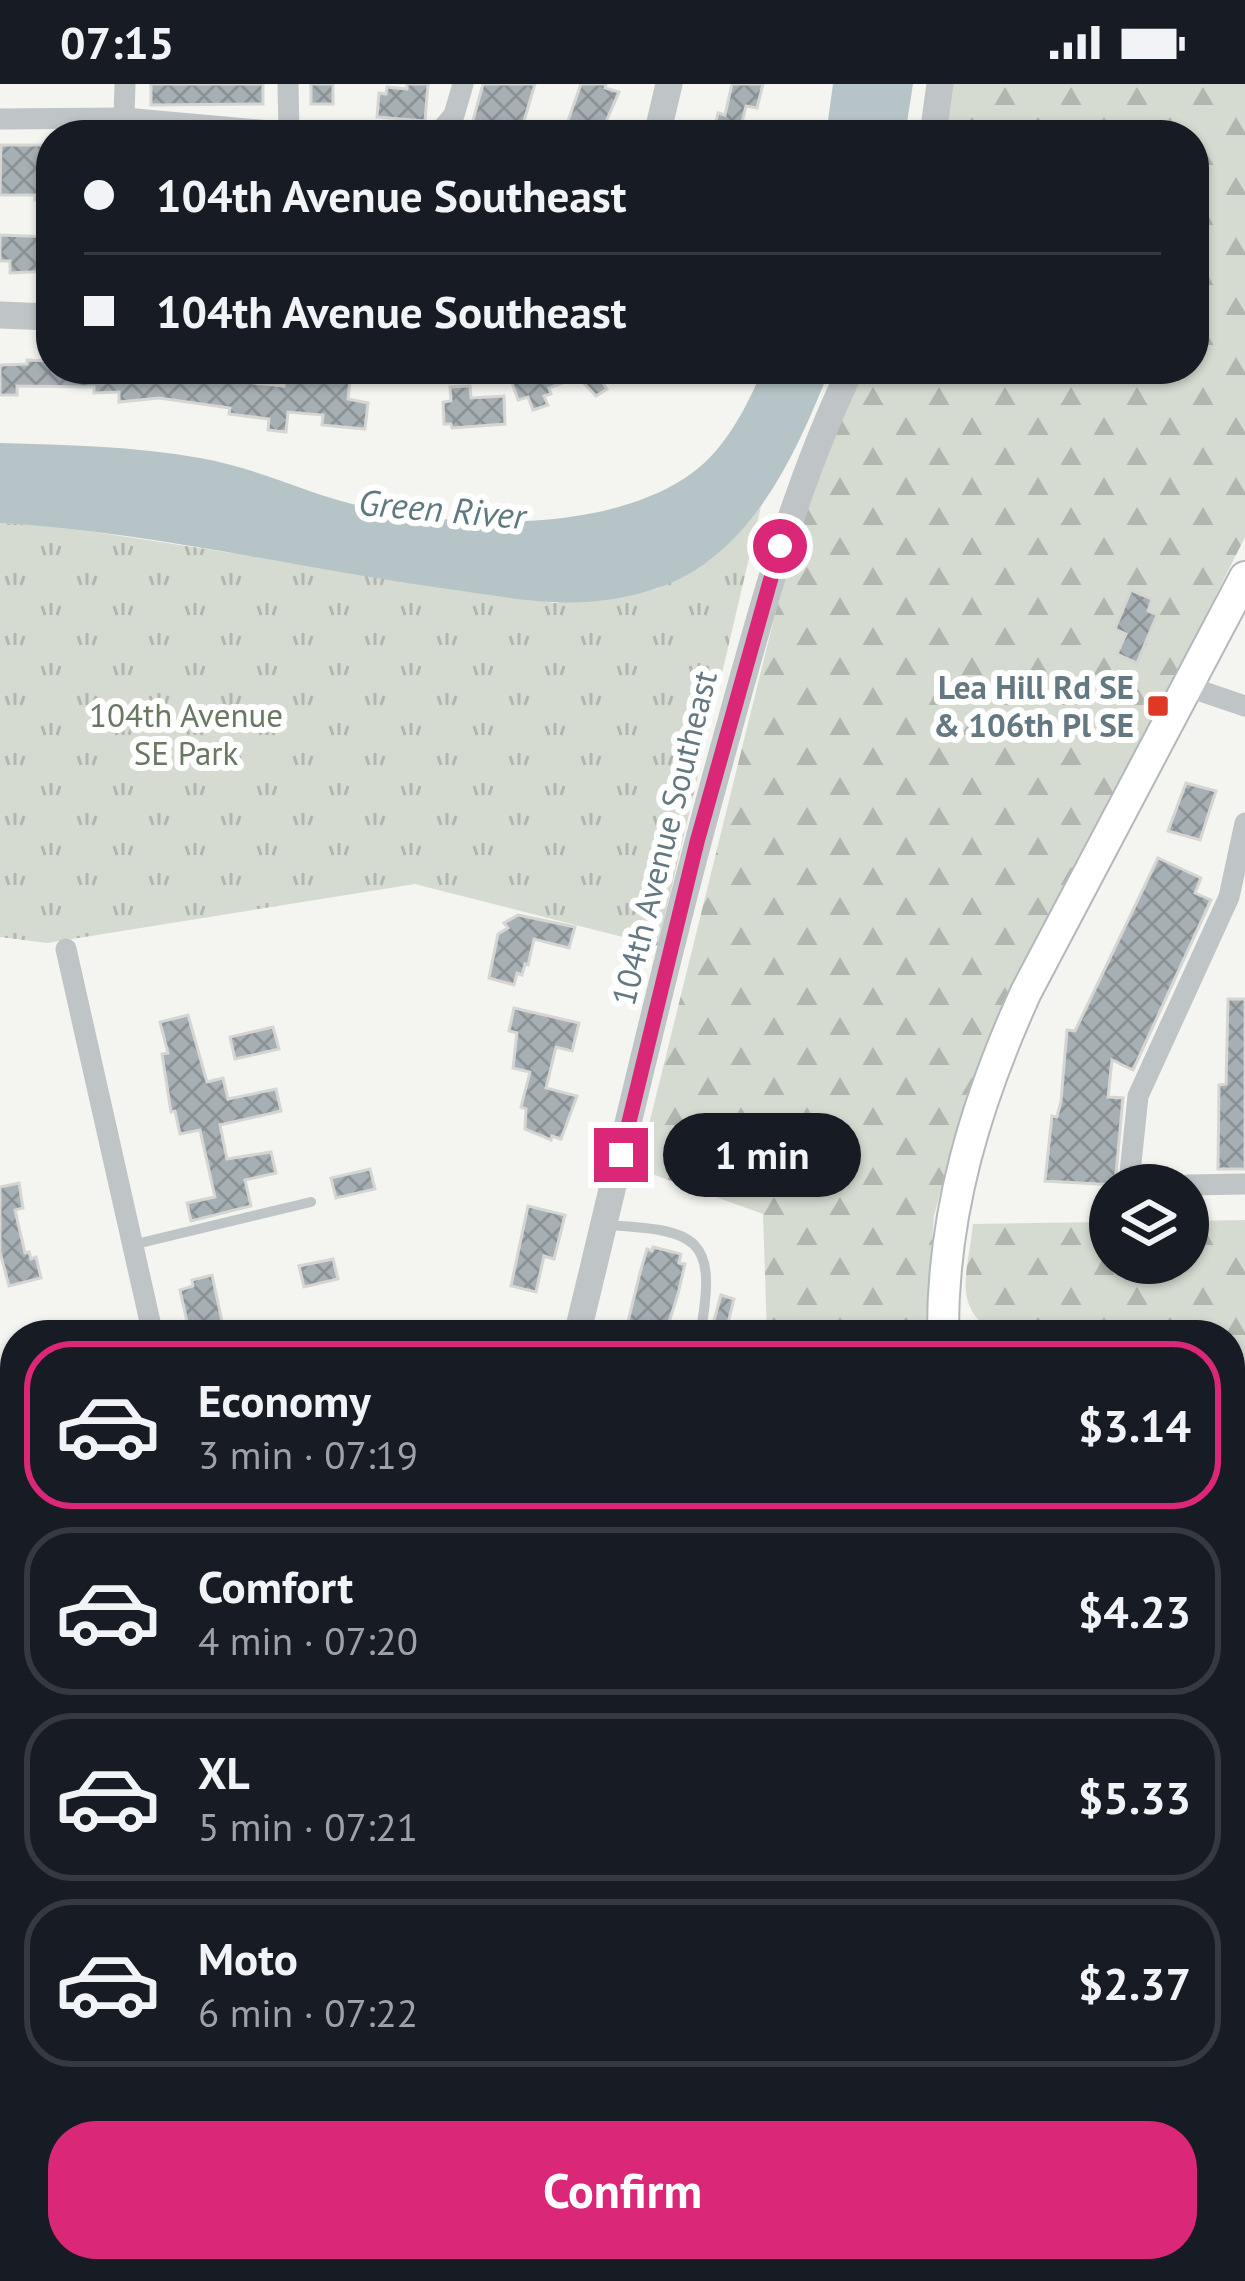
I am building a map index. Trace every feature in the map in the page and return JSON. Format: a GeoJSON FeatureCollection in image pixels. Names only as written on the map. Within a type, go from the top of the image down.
{"type":"FeatureCollection","features":[{"type":"Feature","properties":{"kind":"main road"},"geometry":{"type":"LineString","coordinates":[[944,1320],[951,1209],[981,1100],[1026,992],[1245,577]]}},
{"type":"Feature","properties":{"kind":"street"},"geometry":{"type":"LineString","coordinates":[[124,118],[125,84]]}},
{"type":"Feature","properties":{"kind":"street"},"geometry":{"type":"LineString","coordinates":[[289,84],[289,120]]}},
{"type":"Feature","properties":{"kind":"street"},"geometry":{"type":"LineString","coordinates":[[450,120],[463,84]]}},
{"type":"Feature","properties":{"kind":"street"},"geometry":{"type":"LineString","coordinates":[[661,120],[669,84]]}},
{"type":"Feature","properties":{"kind":"street"},"geometry":{"type":"LineString","coordinates":[[934,120],[940,84]]}},
{"type":"Feature","properties":{"kind":"street"},"geometry":{"type":"LineString","coordinates":[[0,119],[149,120]]}},
{"type":"Feature","properties":{"kind":"street"},"geometry":{"type":"LineString","coordinates":[[0,315],[36,316]]}},
{"type":"Feature","properties":{"kind":"street","name":"104th Avenue Southeast"},"geometry":{"type":"LineString","coordinates":[[581,1320],[697,842],[772,570],[812,456],[844,384]]}},
{"type":"Feature","properties":{"kind":"street"},"geometry":{"type":"LineString","coordinates":[[1190,687],[1245,706]]}},
{"type":"Feature","properties":{"kind":"street"},"geometry":{"type":"LineString","coordinates":[[1133,1164],[1138,1096],[1239,878],[1245,823]]}},
{"type":"Feature","properties":{"kind":"street"},"geometry":{"type":"LineString","coordinates":[[65,949],[149,1320]]}},
{"type":"Feature","properties":{"kind":"street"},"geometry":{"type":"LineString","coordinates":[[1209,1185],[1245,1184]]}},
{"type":"Feature","properties":{"kind":"lane"},"geometry":{"type":"LineString","coordinates":[[132,1246],[311,1202]]}},
{"type":"Feature","properties":{"kind":"lane"},"geometry":{"type":"LineString","coordinates":[[604,1225],[663,1228],[685,1237],[705,1260],[709,1284],[703,1320]]}},
{"type":"Feature","properties":{"kind":"green space"},"geometry":{"type":"Polygon","coordinates":[[[951,84],[1245,84],[1245,537],[967,1094],[934,1216],[926,1320],[767,1320],[763,1214],[638,1169],[801,509],[856,384],[1209,384],[1209,120],[946,120],[951,84]]]}},
{"type":"Feature","properties":{"kind":"green space","name":"104th Avenue SE Park"},"geometry":{"type":"Polygon","coordinates":[[[761,507],[658,946],[415,884],[47,943],[0,937],[0,523],[56,526],[555,603],[656,589],[695,570],[761,507]]]}},
{"type":"Feature","properties":{"kind":"green space"},"geometry":{"type":"Polygon","coordinates":[[[1245,1220],[1245,1320],[979,1320],[966,1288],[973,1224],[1089,1222],[1089,1284],[1209,1284],[1209,1221],[1245,1220]]]}},
{"type":"Feature","properties":{"kind":"shaded area"},"geometry":{"type":"Polygon","coordinates":[[[833,84],[913,84],[907,120],[828,120],[833,84]]]}},
{"type":"Feature","properties":{"kind":"shaded area"},"geometry":{"type":"Polygon","coordinates":[[[756,384],[824,384],[777,481],[741,531],[694,571],[626,597],[570,603],[519,599],[174,543],[0,523],[0,443],[200,458],[394,513],[480,521],[568,517],[650,496],[685,478],[711,456],[756,384]]]}},
{"type":"Feature","properties":{"kind":"building"},"geometry":{"type":"Polygon","coordinates":[[[151,84],[263,84],[263,104],[151,105],[151,84]]]}},
{"type":"Feature","properties":{"kind":"building"},"geometry":{"type":"Polygon","coordinates":[[[311,84],[333,84],[333,104],[311,104],[311,84]]]}},
{"type":"Feature","properties":{"kind":"building"},"geometry":{"type":"Polygon","coordinates":[[[407,84],[428,84],[425,120],[377,117],[379,93],[386,94],[387,87],[407,89],[407,84]]]}},
{"type":"Feature","properties":{"kind":"building"},"geometry":{"type":"Polygon","coordinates":[[[483,84],[535,84],[524,120],[473,120],[483,84]]]}},
{"type":"Feature","properties":{"kind":"building"},"geometry":{"type":"Polygon","coordinates":[[[581,84],[606,84],[605,88],[619,92],[607,120],[568,120],[581,84]]]}},
{"type":"Feature","properties":{"kind":"building"},"geometry":{"type":"Polygon","coordinates":[[[732,84],[763,84],[757,108],[746,106],[743,120],[716,120],[718,113],[725,115],[732,84]]]}},
{"type":"Feature","properties":{"kind":"building"},"geometry":{"type":"Polygon","coordinates":[[[1,145],[36,145],[36,200],[35,195],[0,195],[1,145]]]}},
{"type":"Feature","properties":{"kind":"building"},"geometry":{"type":"Polygon","coordinates":[[[0,235],[36,236],[36,272],[10,273],[10,261],[0,261],[0,235]]]}},
{"type":"Feature","properties":{"kind":"building"},"geometry":{"type":"Polygon","coordinates":[[[27,360],[36,360],[36,384],[350,384],[348,399],[368,403],[365,429],[322,425],[323,415],[288,412],[286,432],[268,430],[269,419],[229,414],[230,408],[159,398],[119,402],[119,392],[94,393],[94,387],[17,386],[17,395],[0,395],[0,365],[27,364],[27,360]]]}},
{"type":"Feature","properties":{"kind":"building"},"geometry":{"type":"Polygon","coordinates":[[[512,384],[560,384],[544,396],[548,405],[533,410],[528,397],[518,400],[512,384]]]}},
{"type":"Feature","properties":{"kind":"building"},"geometry":{"type":"Polygon","coordinates":[[[585,384],[604,384],[607,389],[596,396],[585,384]]]}},
{"type":"Feature","properties":{"kind":"building"},"geometry":{"type":"Polygon","coordinates":[[[470,386],[471,398],[504,396],[505,424],[452,428],[444,424],[443,402],[451,401],[450,387],[470,386]]]}},
{"type":"Feature","properties":{"kind":"building"},"geometry":{"type":"Polygon","coordinates":[[[1131,590],[1152,599],[1148,611],[1157,615],[1137,663],[1117,654],[1126,634],[1115,629],[1131,590]]]}},
{"type":"Feature","properties":{"kind":"building"},"geometry":{"type":"Polygon","coordinates":[[[1186,783],[1216,791],[1200,840],[1168,831],[1186,783]]]}},
{"type":"Feature","properties":{"kind":"building"},"geometry":{"type":"Polygon","coordinates":[[[1158,858],[1201,878],[1195,893],[1211,900],[1133,1070],[1112,1060],[1108,1097],[1123,1098],[1117,1164],[1089,1164],[1089,1184],[1045,1181],[1052,1116],[1057,1117],[1061,1101],[1067,1030],[1075,1031],[1158,858]]]}},
{"type":"Feature","properties":{"kind":"building"},"geometry":{"type":"Polygon","coordinates":[[[518,915],[575,927],[569,948],[534,939],[528,965],[522,975],[517,973],[514,985],[489,978],[498,934],[508,928],[504,923],[518,915]]]}},
{"type":"Feature","properties":{"kind":"building"},"geometry":{"type":"Polygon","coordinates":[[[1228,999],[1245,999],[1245,1169],[1218,1169],[1219,1085],[1226,1084],[1228,999]]]}},
{"type":"Feature","properties":{"kind":"building"},"geometry":{"type":"Polygon","coordinates":[[[514,1008],[579,1023],[572,1051],[556,1047],[546,1088],[577,1096],[561,1139],[552,1136],[551,1140],[525,1129],[526,1109],[521,1107],[530,1072],[513,1068],[517,1033],[509,1031],[514,1008]]]}},
{"type":"Feature","properties":{"kind":"building"},"geometry":{"type":"Polygon","coordinates":[[[188,1015],[207,1082],[223,1078],[228,1099],[276,1089],[281,1111],[220,1125],[227,1159],[271,1152],[276,1173],[245,1180],[251,1206],[191,1221],[187,1203],[215,1197],[200,1130],[180,1134],[175,1111],[171,1112],[162,1054],[168,1053],[160,1022],[188,1015]]]}},
{"type":"Feature","properties":{"kind":"building"},"geometry":{"type":"Polygon","coordinates":[[[273,1027],[279,1049],[235,1059],[230,1037],[273,1027]]]}},
{"type":"Feature","properties":{"kind":"building"},"geometry":{"type":"Polygon","coordinates":[[[370,1169],[375,1189],[336,1198],[331,1178],[370,1169]]]}},
{"type":"Feature","properties":{"kind":"building"},"geometry":{"type":"Polygon","coordinates":[[[19,1183],[23,1208],[15,1210],[25,1253],[36,1257],[41,1278],[9,1286],[0,1252],[0,1187],[19,1183]]]}},
{"type":"Feature","properties":{"kind":"building"},"geometry":{"type":"Polygon","coordinates":[[[528,1206],[565,1215],[554,1259],[544,1256],[536,1292],[511,1286],[528,1206]]]}},
{"type":"Feature","properties":{"kind":"building"},"geometry":{"type":"Polygon","coordinates":[[[653,1247],[681,1254],[679,1263],[685,1264],[670,1320],[628,1320],[647,1249],[653,1247]]]}},
{"type":"Feature","properties":{"kind":"building"},"geometry":{"type":"Polygon","coordinates":[[[333,1259],[338,1279],[304,1287],[299,1266],[333,1259]]]}},
{"type":"Feature","properties":{"kind":"building"},"geometry":{"type":"Polygon","coordinates":[[[212,1275],[222,1320],[187,1320],[180,1290],[193,1286],[192,1280],[212,1275]]]}},
{"type":"Feature","properties":{"kind":"building"},"geometry":{"type":"Polygon","coordinates":[[[721,1295],[734,1299],[729,1320],[714,1320],[721,1295]]]}},
{"type":"Feature","properties":{"kind":"place","name":"Lea Hill Rd SE & 106th Pl SE"},"geometry":{"type":"Point","coordinates":[1158,706]}},
{"type":"Feature","properties":{"kind":"route"},"geometry":{"type":"LineString","coordinates":[[621,1155],[697,842],[780,546]]}},
{"type":"Feature","properties":{"kind":"water label","name":"Green River"},"geometry":{"type":"Point","coordinates":[442,509]}}]}
